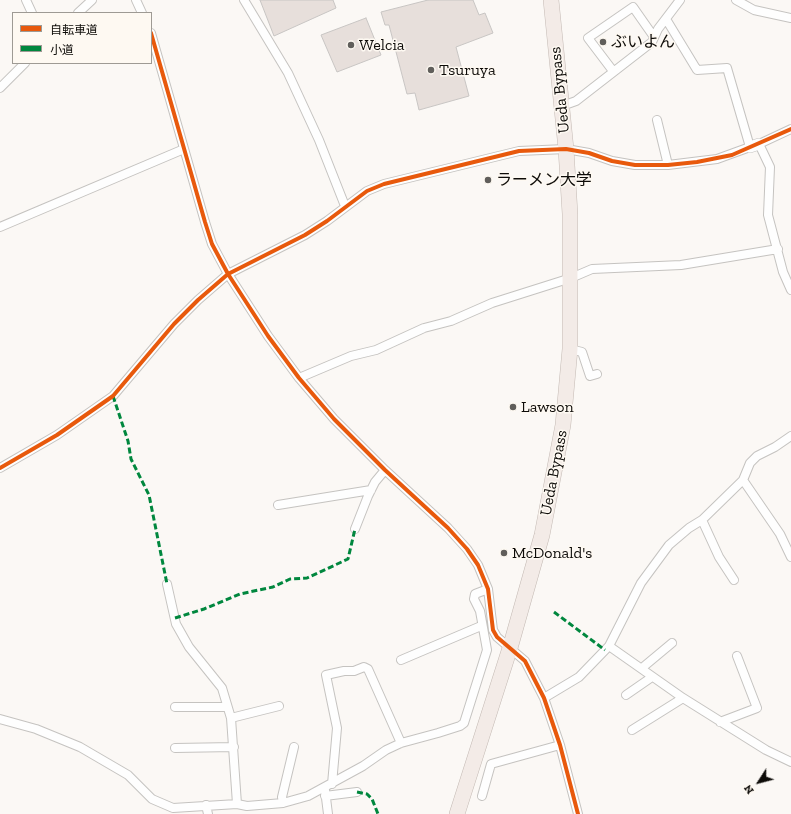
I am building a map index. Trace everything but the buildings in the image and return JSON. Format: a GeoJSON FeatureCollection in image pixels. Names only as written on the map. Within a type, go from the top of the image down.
{"type":"FeatureCollection","features":[{"type":"Feature","properties":{"kind":"highway","name":"Ueda Bypass"},"geometry":{"type":"LineString","coordinates":[[457,814],[510,648],[542,535],[563,425],[570,348],[572,278],[566,150],[551,0]]}},
{"type":"Feature","properties":{"kind":"street"},"geometry":{"type":"LineString","coordinates":[[26,0],[32,12]]}},
{"type":"Feature","properties":{"kind":"street"},"geometry":{"type":"LineString","coordinates":[[79,12],[92,0]]}},
{"type":"Feature","properties":{"kind":"street"},"geometry":{"type":"LineString","coordinates":[[136,0],[142,12]]}},
{"type":"Feature","properties":{"kind":"street"},"geometry":{"type":"LineString","coordinates":[[244,0],[288,73],[319,140],[345,206]]}},
{"type":"Feature","properties":{"kind":"street"},"geometry":{"type":"LineString","coordinates":[[562,106],[576,102],[613,71],[652,42],[679,0]]}},
{"type":"Feature","properties":{"kind":"street"},"geometry":{"type":"LineString","coordinates":[[736,0],[754,10],[791,18]]}},
{"type":"Feature","properties":{"kind":"street"},"geometry":{"type":"LineString","coordinates":[[613,71],[588,38],[633,7],[654,37]]}},
{"type":"Feature","properties":{"kind":"street"},"geometry":{"type":"LineString","coordinates":[[666,19],[697,70],[728,68],[755,145],[770,167],[768,215],[783,272],[791,290]]}},
{"type":"Feature","properties":{"kind":"street"},"geometry":{"type":"LineString","coordinates":[[152,37],[212,244],[228,274],[268,336],[299,378],[334,419],[462,543],[478,565],[488,589],[493,630],[497,637],[525,661],[544,698],[560,745],[578,814]]}},
{"type":"Feature","properties":{"kind":"street"},"geometry":{"type":"LineString","coordinates":[[0,88],[24,64]]}},
{"type":"Feature","properties":{"kind":"street"},"geometry":{"type":"LineString","coordinates":[[657,120],[668,165]]}},
{"type":"Feature","properties":{"kind":"street"},"geometry":{"type":"LineString","coordinates":[[0,468],[57,435],[113,396],[174,324],[198,300],[228,274],[305,235],[327,221],[367,191],[384,184],[519,151],[566,150],[588,153],[612,161],[635,165],[668,165],[717,159],[755,145],[791,129]]}},
{"type":"Feature","properties":{"kind":"street"},"geometry":{"type":"LineString","coordinates":[[0,228],[184,150]]}},
{"type":"Feature","properties":{"kind":"street"},"geometry":{"type":"LineString","coordinates":[[299,378],[351,356],[376,350],[424,328],[451,321],[492,303],[572,278],[592,270],[681,265],[778,249]]}},
{"type":"Feature","properties":{"kind":"street"},"geometry":{"type":"LineString","coordinates":[[570,348],[582,352],[590,376],[596,374]]}},
{"type":"Feature","properties":{"kind":"street"},"geometry":{"type":"LineString","coordinates":[[544,698],[579,677],[609,646],[637,589],[657,559],[669,545],[689,528],[702,520],[743,480],[750,463],[757,456],[775,447],[791,436]]}},
{"type":"Feature","properties":{"kind":"street"},"geometry":{"type":"LineString","coordinates":[[355,528],[371,490],[385,470]]}},
{"type":"Feature","properties":{"kind":"street"},"geometry":{"type":"LineString","coordinates":[[743,480],[780,534],[791,557]]}},
{"type":"Feature","properties":{"kind":"street"},"geometry":{"type":"LineString","coordinates":[[278,505],[371,490]]}},
{"type":"Feature","properties":{"kind":"street"},"geometry":{"type":"LineString","coordinates":[[702,520],[719,557],[734,580]]}},
{"type":"Feature","properties":{"kind":"street"},"geometry":{"type":"LineString","coordinates":[[167,584],[176,624],[189,647],[222,688],[231,718],[237,804]]}},
{"type":"Feature","properties":{"kind":"street"},"geometry":{"type":"LineString","coordinates":[[0,719],[36,729],[80,748],[128,775],[152,799],[173,808],[237,804],[248,810],[283,803],[327,789],[401,743],[460,726],[464,722],[487,650],[481,626],[480,610],[474,599],[475,594],[488,589]]}},
{"type":"Feature","properties":{"kind":"street"},"geometry":{"type":"LineString","coordinates":[[401,660],[481,626]]}},
{"type":"Feature","properties":{"kind":"street"},"geometry":{"type":"LineString","coordinates":[[642,668],[672,644]]}},
{"type":"Feature","properties":{"kind":"street"},"geometry":{"type":"LineString","coordinates":[[609,646],[642,668],[652,677],[720,722],[766,750],[791,762]]}},
{"type":"Feature","properties":{"kind":"street"},"geometry":{"type":"LineString","coordinates":[[720,722],[757,708],[738,656]]}},
{"type":"Feature","properties":{"kind":"street"},"geometry":{"type":"LineString","coordinates":[[328,814],[327,789],[337,728],[326,675],[344,671],[354,671],[364,667],[368,669],[401,743]]}},
{"type":"Feature","properties":{"kind":"street"},"geometry":{"type":"LineString","coordinates":[[626,695],[652,677]]}},
{"type":"Feature","properties":{"kind":"street"},"geometry":{"type":"LineString","coordinates":[[632,730],[683,698]]}},
{"type":"Feature","properties":{"kind":"street"},"geometry":{"type":"LineString","coordinates":[[231,718],[279,706]]}},
{"type":"Feature","properties":{"kind":"street"},"geometry":{"type":"LineString","coordinates":[[175,707],[227,707]]}},
{"type":"Feature","properties":{"kind":"street"},"geometry":{"type":"LineString","coordinates":[[475,761],[491,764],[560,745]]}},
{"type":"Feature","properties":{"kind":"street"},"geometry":{"type":"LineString","coordinates":[[283,803],[282,797],[294,747]]}},
{"type":"Feature","properties":{"kind":"street"},"geometry":{"type":"LineString","coordinates":[[174,748],[234,748]]}},
{"type":"Feature","properties":{"kind":"street"},"geometry":{"type":"LineString","coordinates":[[482,796],[491,764]]}},
{"type":"Feature","properties":{"kind":"street"},"geometry":{"type":"LineString","coordinates":[[327,789],[357,792]]}},
{"type":"Feature","properties":{"kind":"street"},"geometry":{"type":"LineString","coordinates":[[206,805],[208,814]]}},
{"type":"Feature","properties":{"kind":"marked path"},"geometry":{"type":"LineString","coordinates":[[113,396],[128,441],[131,459],[149,495],[167,584]]}},
{"type":"Feature","properties":{"kind":"marked path"},"geometry":{"type":"LineString","coordinates":[[175,618],[204,609],[240,594],[273,587],[290,579],[307,578],[348,559],[355,529]]}},
{"type":"Feature","properties":{"kind":"marked path"},"geometry":{"type":"LineString","coordinates":[[554,612],[605,650]]}},
{"type":"Feature","properties":{"kind":"marked path"},"geometry":{"type":"LineString","coordinates":[[357,792],[367,794],[372,799],[378,814]]}},
{"type":"Feature","properties":{"kind":"cycle path"},"geometry":{"type":"LineString","coordinates":[[152,36],[212,244],[228,274],[268,336],[299,378],[334,419],[385,470],[448,528],[467,549],[478,565],[488,589],[493,630],[497,637],[525,661],[544,698],[560,745],[578,814]]}},
{"type":"Feature","properties":{"kind":"cycle path"},"geometry":{"type":"LineString","coordinates":[[0,468],[57,435],[113,396],[174,324],[198,300],[228,274],[305,235],[327,221],[367,191],[384,184],[519,151],[566,149],[589,153],[612,161],[635,165],[668,165],[697,162],[732,155],[791,129]]}},
{"type":"Feature","properties":{"kind":"place","name":"ぶいよん"},"geometry":{"type":"Point","coordinates":[603,42]}},
{"type":"Feature","properties":{"kind":"place","name":"Welcia"},"geometry":{"type":"Point","coordinates":[351,45]}},
{"type":"Feature","properties":{"kind":"place","name":"Tsuruya"},"geometry":{"type":"Point","coordinates":[431,70]}},
{"type":"Feature","properties":{"kind":"place","name":"ラーメン大学"},"geometry":{"type":"Point","coordinates":[488,180]}},
{"type":"Feature","properties":{"kind":"place","name":"Lawson"},"geometry":{"type":"Point","coordinates":[513,407]}},
{"type":"Feature","properties":{"kind":"place","name":"McDonald's"},"geometry":{"type":"Point","coordinates":[504,553]}}]}
